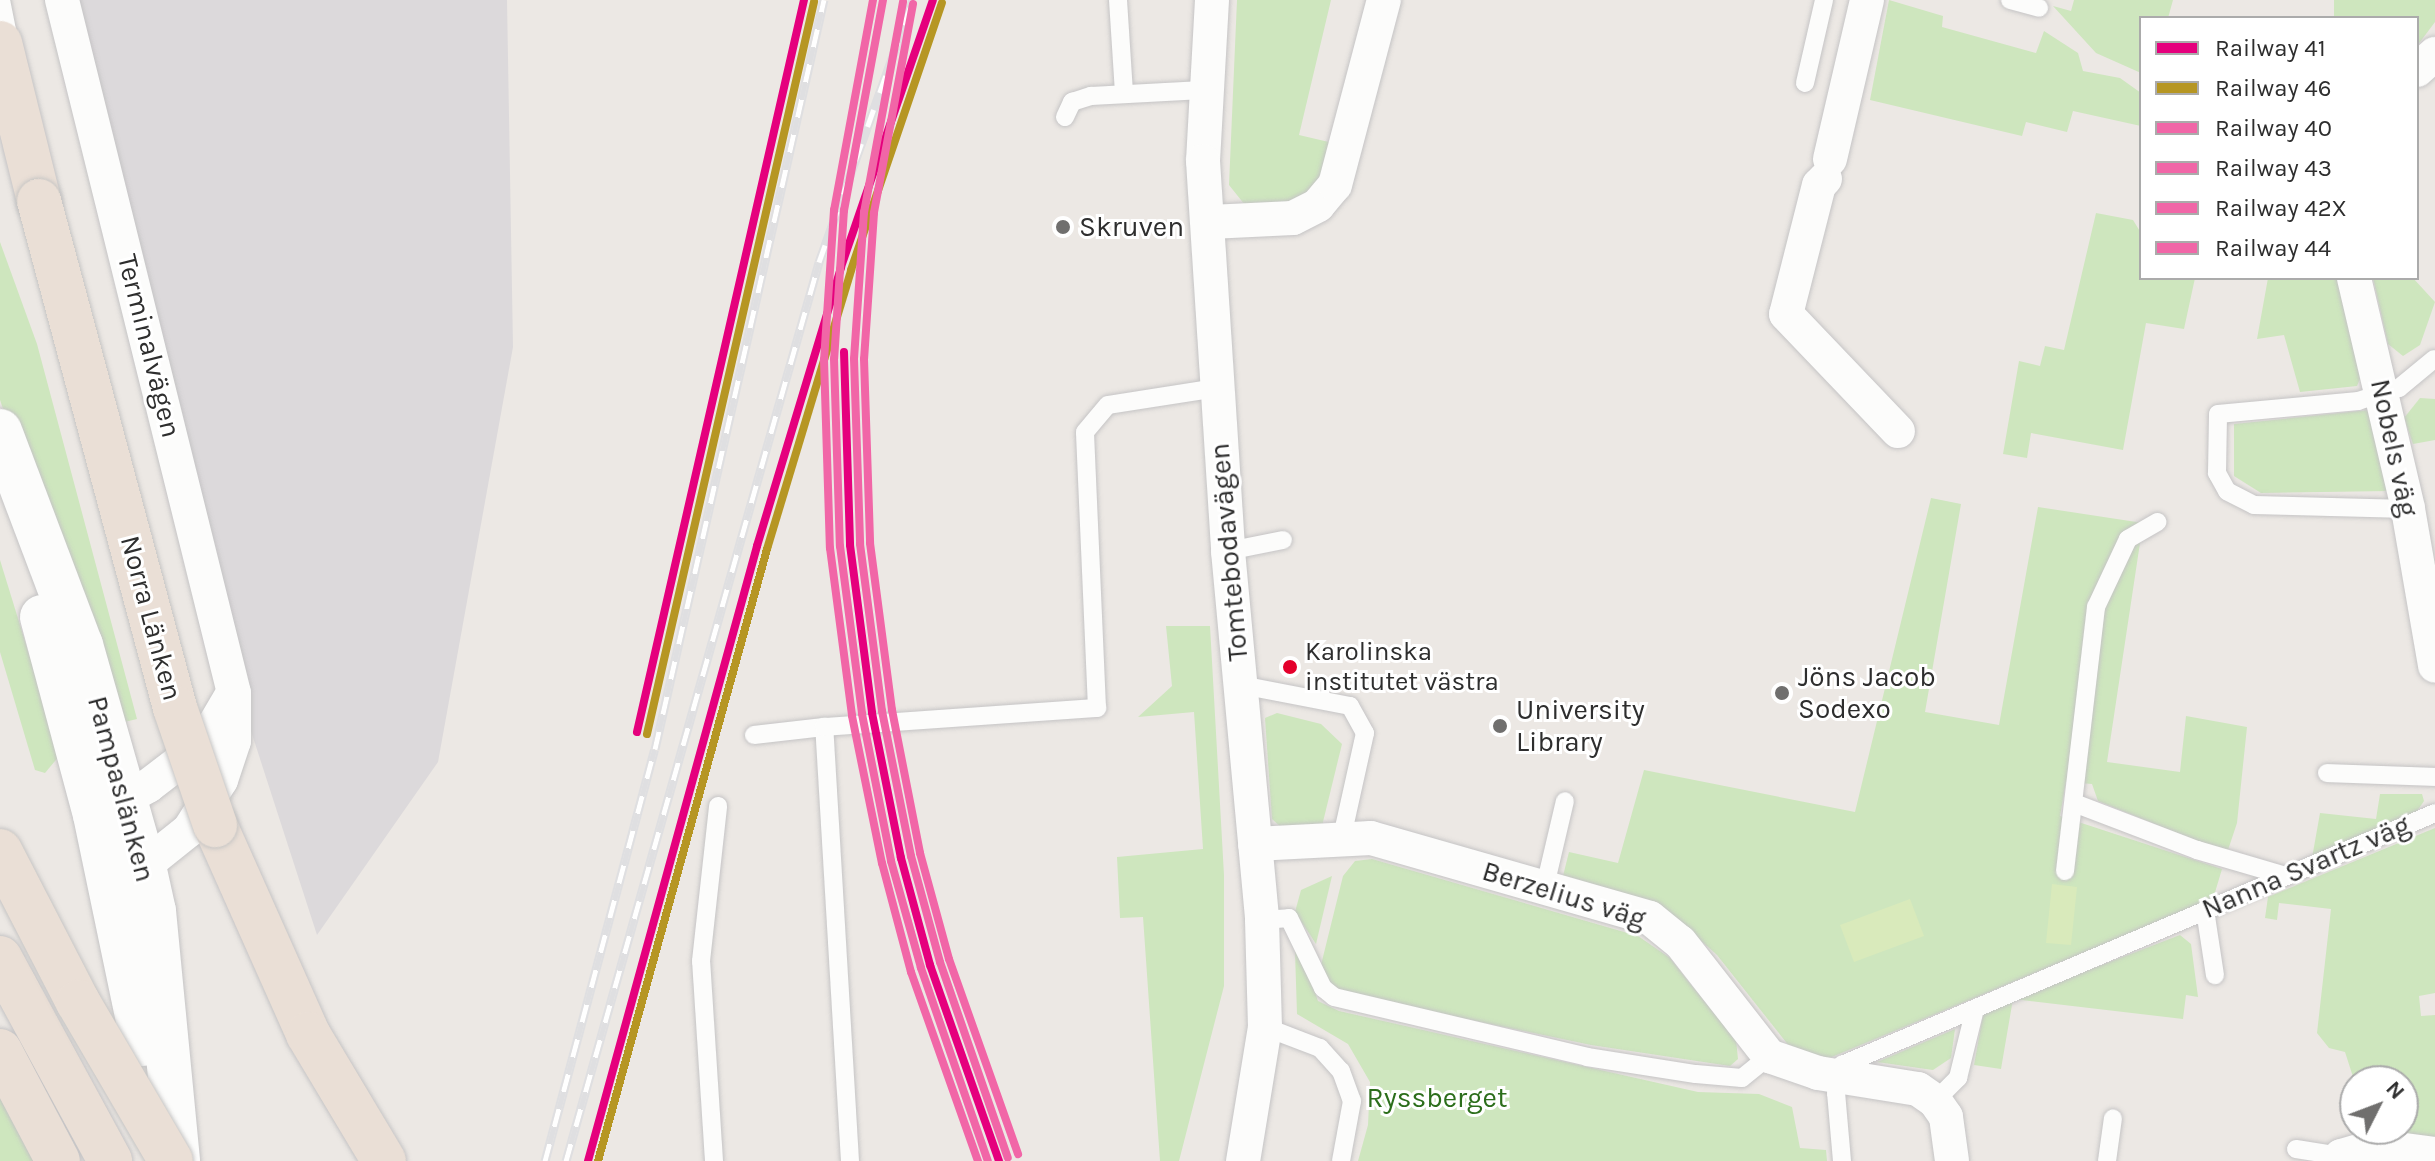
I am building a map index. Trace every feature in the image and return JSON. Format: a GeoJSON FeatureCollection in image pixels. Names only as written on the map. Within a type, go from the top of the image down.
{"type":"FeatureCollection","features":[{"type":"Feature","properties":{"kind":"highway","name":"Norra Länken"},"geometry":{"type":"LineString","coordinates":[[0,43],[39,201],[175,708],[215,825],[308,1034],[384,1161]]}},
{"type":"Feature","properties":{"kind":"highway"},"geometry":{"type":"LineString","coordinates":[[0,851],[132,1100],[171,1161]]}},
{"type":"Feature","properties":{"kind":"highway"},"geometry":{"type":"LineString","coordinates":[[0,958],[110,1161]]}},
{"type":"Feature","properties":{"kind":"highway"},"geometry":{"type":"LineString","coordinates":[[0,1051],[58,1161]]}},
{"type":"Feature","properties":{"kind":"main road","name":"Pampaslänken"},"geometry":{"type":"LineString","coordinates":[[0,431],[72,619],[126,873],[155,1161]]}},
{"type":"Feature","properties":{"kind":"main road","name":"Pampaslänken"},"geometry":{"type":"LineString","coordinates":[[0,489],[111,808]]}},
{"type":"Feature","properties":{"kind":"main road","name":"Pampaslänken"},"geometry":{"type":"LineString","coordinates":[[126,873],[154,911],[178,1161]]}},
{"type":"Feature","properties":{"kind":"street","name":"Terminalvägen"},"geometry":{"type":"LineString","coordinates":[[62,0],[234,693],[234,741],[221,780],[189,830],[126,873]]}},
{"type":"Feature","properties":{"kind":"street","name":"Tomtebodavägen"},"geometry":{"type":"LineString","coordinates":[[1212,0],[1203,90],[1216,388],[1262,920],[1265,1027],[1243,1161]]}},
{"type":"Feature","properties":{"kind":"street"},"geometry":{"type":"LineString","coordinates":[[1210,222],[1293,218],[1318,205],[1335,185],[1384,0]]}},
{"type":"Feature","properties":{"kind":"street"},"geometry":{"type":"LineString","coordinates":[[1867,0],[1828,169],[1815,200],[1786,314],[1898,431]]}},
{"type":"Feature","properties":{"kind":"street"},"geometry":{"type":"LineString","coordinates":[[2419,68],[2435,54]]}},
{"type":"Feature","properties":{"kind":"street","name":"Nobels väg"},"geometry":{"type":"LineString","coordinates":[[2354,280],[2408,509],[2435,666]]}},
{"type":"Feature","properties":{"kind":"street"},"geometry":{"type":"LineString","coordinates":[[111,808],[203,744],[234,693]]}},
{"type":"Feature","properties":{"kind":"street","name":"Berzelius väg"},"geometry":{"type":"LineString","coordinates":[[1255,844],[1342,837],[1371,838],[1650,918],[1680,942],[1769,1056]]}},
{"type":"Feature","properties":{"kind":"street"},"geometry":{"type":"LineString","coordinates":[[1769,1056],[1786,1066],[1918,1089],[1935,1101],[1946,1117],[1957,1160]]}},
{"type":"Feature","properties":{"kind":"street","name":"Tomtebodavägen"},"geometry":{"type":"LineString","coordinates":[[1228,1161],[1254,1104]]}},
{"type":"Feature","properties":{"kind":"street"},"geometry":{"type":"LineString","coordinates":[[2341,1158],[2375,1146],[2435,1154]]}},
{"type":"Feature","properties":{"kind":"lane"},"geometry":{"type":"LineString","coordinates":[[1,0],[39,201]]}},
{"type":"Feature","properties":{"kind":"lane"},"geometry":{"type":"LineString","coordinates":[[1118,0],[1124,94]]}},
{"type":"Feature","properties":{"kind":"lane"},"geometry":{"type":"LineString","coordinates":[[1805,83],[1824,0]]}},
{"type":"Feature","properties":{"kind":"lane"},"geometry":{"type":"LineString","coordinates":[[2010,0],[2039,8]]}},
{"type":"Feature","properties":{"kind":"lane"},"geometry":{"type":"LineString","coordinates":[[1065,117],[1072,102],[1124,94],[1203,90]]}},
{"type":"Feature","properties":{"kind":"lane"},"geometry":{"type":"LineString","coordinates":[[2408,509],[2254,505],[2227,491],[2217,473],[2218,414],[2383,394],[2399,388],[2434,359]]}},
{"type":"Feature","properties":{"kind":"lane"},"geometry":{"type":"LineString","coordinates":[[754,735],[824,727],[1097,708],[1085,432],[1108,405],[1216,388]]}},
{"type":"Feature","properties":{"kind":"lane"},"geometry":{"type":"LineString","coordinates":[[2065,871],[2096,607],[2128,539],[2157,522]]}},
{"type":"Feature","properties":{"kind":"lane"},"geometry":{"type":"LineString","coordinates":[[1228,551],[1283,540]]}},
{"type":"Feature","properties":{"kind":"lane"},"geometry":{"type":"LineString","coordinates":[[1241,685],[1350,706],[1365,733],[1342,837]]}},
{"type":"Feature","properties":{"kind":"lane"},"geometry":{"type":"LineString","coordinates":[[824,727],[850,1161]]}},
{"type":"Feature","properties":{"kind":"lane"},"geometry":{"type":"LineString","coordinates":[[2327,773],[2435,777]]}},
{"type":"Feature","properties":{"kind":"lane"},"geometry":{"type":"LineString","coordinates":[[1545,886],[1565,801]]}},
{"type":"Feature","properties":{"kind":"lane"},"geometry":{"type":"LineString","coordinates":[[2074,803],[2197,850],[2287,876]]}},
{"type":"Feature","properties":{"kind":"lane"},"geometry":{"type":"LineString","coordinates":[[714,1161],[701,961],[718,806]]}},
{"type":"Feature","properties":{"kind":"lane","name":"Nanna Svartz väg"},"geometry":{"type":"LineString","coordinates":[[1839,1076],[1842,1065],[2435,813]]}},
{"type":"Feature","properties":{"kind":"lane"},"geometry":{"type":"LineString","coordinates":[[2205,910],[2215,975]]}},
{"type":"Feature","properties":{"kind":"lane"},"geometry":{"type":"LineString","coordinates":[[1262,920],[1289,918],[1323,988],[1334,997],[1587,1057],[1696,1074],[1742,1078],[1769,1056]]}},
{"type":"Feature","properties":{"kind":"lane"},"geometry":{"type":"LineString","coordinates":[[1935,1101],[1958,1078],[1975,1009]]}},
{"type":"Feature","properties":{"kind":"lane"},"geometry":{"type":"LineString","coordinates":[[1265,1027],[1320,1048],[1341,1071],[1352,1101],[1341,1161]]}},
{"type":"Feature","properties":{"kind":"lane"},"geometry":{"type":"LineString","coordinates":[[1839,1076],[1842,1161]]}},
{"type":"Feature","properties":{"kind":"lane"},"geometry":{"type":"LineString","coordinates":[[2107,1161],[2113,1118]]}},
{"type":"Feature","properties":{"kind":"lane"},"geometry":{"type":"LineString","coordinates":[[2296,1149],[2341,1158]]}},
{"type":"Feature","properties":{"kind":"shaded area"},"geometry":{"type":"Polygon","coordinates":[[[54,0],[507,0],[513,347],[438,762],[317,935],[174,493],[54,0]]]}},
{"type":"Feature","properties":{"kind":"green space"},"geometry":{"type":"Polygon","coordinates":[[[1237,0],[1331,0],[1299,135],[1333,143],[1324,178],[1309,197],[1253,215],[1229,185],[1237,0]]]}},
{"type":"Feature","properties":{"kind":"green space"},"geometry":{"type":"Polygon","coordinates":[[[1889,0],[1943,16],[1942,27],[2036,53],[2044,31],[2078,53],[2083,71],[2120,78],[2139,92],[2139,126],[2073,111],[2067,132],[2026,122],[2022,136],[1870,100],[1889,0]]]}},
{"type":"Feature","properties":{"kind":"green space"},"geometry":{"type":"Polygon","coordinates":[[[2074,0],[2173,0],[2169,16],[2139,16],[2139,72],[2096,53],[2053,6],[2071,11],[2074,0]]]}},
{"type":"Feature","properties":{"kind":"green space"},"geometry":{"type":"Polygon","coordinates":[[[2334,0],[2435,0],[2435,22],[2419,43],[2419,16],[2334,16],[2334,0]]]}},
{"type":"Feature","properties":{"kind":"green space"},"geometry":{"type":"Polygon","coordinates":[[[2096,213],[2133,220],[2139,230],[2139,280],[2195,280],[2184,329],[2146,323],[2123,450],[2031,433],[2027,458],[2003,454],[2019,361],[2040,366],[2045,346],[2064,350],[2096,213]]]}},
{"type":"Feature","properties":{"kind":"green space"},"geometry":{"type":"Polygon","coordinates":[[[0,242],[37,344],[137,719],[112,725],[0,400],[0,242]]]}},
{"type":"Feature","properties":{"kind":"green space"},"geometry":{"type":"Polygon","coordinates":[[[2268,280],[2337,280],[2361,376],[2357,386],[2300,392],[2284,335],[2257,339],[2268,280]]]}},
{"type":"Feature","properties":{"kind":"green space"},"geometry":{"type":"Polygon","coordinates":[[[2373,280],[2415,280],[2435,302],[2420,345],[2403,356],[2388,344],[2373,280]]]}},
{"type":"Feature","properties":{"kind":"green space"},"geometry":{"type":"Polygon","coordinates":[[[2420,398],[2435,399],[2435,440],[2413,444],[2404,418],[2420,398]]]}},
{"type":"Feature","properties":{"kind":"green space"},"geometry":{"type":"Polygon","coordinates":[[[2369,410],[2391,491],[2261,493],[2234,476],[2234,424],[2369,410]]]}},
{"type":"Feature","properties":{"kind":"green space"},"geometry":{"type":"Polygon","coordinates":[[[1931,498],[1961,504],[1925,712],[1999,725],[2038,507],[2143,523],[2107,762],[2180,772],[2186,716],[2247,727],[2237,823],[2227,853],[2098,801],[2092,784],[2066,782],[2060,816],[2222,869],[2213,899],[1827,1059],[1793,1051],[1717,955],[1670,913],[1563,876],[1569,852],[1618,863],[1644,770],[1855,812],[1931,498]]]}},
{"type":"Feature","properties":{"kind":"green space"},"geometry":{"type":"Polygon","coordinates":[[[0,560],[60,755],[45,773],[35,770],[0,652],[0,560]]]}},
{"type":"Feature","properties":{"kind":"green space"},"geometry":{"type":"Polygon","coordinates":[[[1166,626],[1210,626],[1224,875],[1224,986],[1179,1161],[1160,1161],[1143,917],[1120,918],[1117,857],[1203,849],[1194,712],[1138,717],[1172,686],[1166,626]]]}},
{"type":"Feature","properties":{"kind":"green space"},"geometry":{"type":"Polygon","coordinates":[[[1277,713],[1321,724],[1342,744],[1322,826],[1283,829],[1272,819],[1265,718],[1277,713]]]}},
{"type":"Feature","properties":{"kind":"green space"},"geometry":{"type":"Polygon","coordinates":[[[2380,794],[2422,794],[2424,801],[2413,817],[2312,858],[2320,813],[2376,819],[2380,794]]]}},
{"type":"Feature","properties":{"kind":"green space"},"geometry":{"type":"Polygon","coordinates":[[[2435,828],[2435,993],[2419,996],[2421,1016],[2435,1015],[2435,1142],[2419,1140],[2419,1065],[2349,1065],[2345,1052],[2329,1048],[2317,1033],[2331,909],[2279,903],[2277,920],[2265,918],[2268,897],[2435,828]]]}},
{"type":"Feature","properties":{"kind":"green space"},"geometry":{"type":"Polygon","coordinates":[[[1372,859],[1638,936],[1670,958],[1736,1040],[1738,1059],[1730,1066],[1591,1045],[1337,992],[1324,979],[1321,965],[1343,876],[1355,861],[1372,859]]]}},
{"type":"Feature","properties":{"kind":"green space"},"geometry":{"type":"Polygon","coordinates":[[[1332,876],[1316,944],[1295,912],[1301,890],[1332,876]]]}},
{"type":"Feature","properties":{"kind":"green space"},"geometry":{"type":"Polygon","coordinates":[[[2052,884],[2077,887],[2071,945],[2046,943],[2052,884]]]}},
{"type":"Feature","properties":{"kind":"green space"},"geometry":{"type":"Polygon","coordinates":[[[1910,899],[1924,936],[1854,962],[1840,925],[1910,899]]]}},
{"type":"Feature","properties":{"kind":"green space"},"geometry":{"type":"Polygon","coordinates":[[[2180,935],[2191,944],[2198,997],[2186,995],[2183,1019],[2013,999],[2180,935]]]}},
{"type":"Feature","properties":{"kind":"green space","name":"Ryssberget"},"geometry":{"type":"Polygon","coordinates":[[[1295,952],[1301,952],[1318,1001],[1339,1011],[1698,1092],[1759,1094],[1792,1107],[1800,1148],[1826,1150],[1827,1161],[1358,1161],[1368,1125],[1370,1082],[1348,1044],[1297,1014],[1295,952]]]}},
{"type":"Feature","properties":{"kind":"green space"},"geometry":{"type":"Polygon","coordinates":[[[2013,999],[2001,1069],[1974,1065],[1983,1015],[2013,999]]]}},
{"type":"Feature","properties":{"kind":"green space"},"geometry":{"type":"Polygon","coordinates":[[[1955,1029],[1951,1058],[1933,1070],[1877,1062],[1955,1029]]]}},
{"type":"Feature","properties":{"kind":"green space"},"geometry":{"type":"Polygon","coordinates":[[[0,1095],[45,1161],[0,1161],[0,1095]]]}},
{"type":"Feature","properties":{"kind":"railway"},"geometry":{"type":"LineString","coordinates":[[545,1161],[655,749],[824,0]]}},
{"type":"Feature","properties":{"kind":"railway"},"geometry":{"type":"LineString","coordinates":[[566,1161],[819,262],[913,0]]}},
{"type":"Feature","properties":{"kind":"rail line","name":"41"},"geometry":{"type":"LineString","coordinates":[[637,732],[804,0]]}},
{"type":"Feature","properties":{"kind":"rail line","name":"42X"},"geometry":{"type":"LineString","coordinates":[[873,0],[834,210],[824,360],[830,548],[852,716],[882,863],[911,972],[978,1161]]}},
{"type":"Feature","properties":{"kind":"rail line","name":"40"},"geometry":{"type":"LineString","coordinates":[[883,0],[844,210],[834,359],[840,546],[862,714],[891,861],[921,968],[988,1161]]}},
{"type":"Feature","properties":{"kind":"rail line","name":"41"},"geometry":{"type":"LineString","coordinates":[[588,1161],[757,546],[841,267],[933,0]]}},
{"type":"Feature","properties":{"kind":"rail line","name":"46"},"geometry":{"type":"LineString","coordinates":[[647,734],[814,2]]}},
{"type":"Feature","properties":{"kind":"rail line","name":"43"},"geometry":{"type":"LineString","coordinates":[[903,2],[864,212],[854,359],[860,544],[882,711],[911,856],[940,962],[1008,1158]]}},
{"type":"Feature","properties":{"kind":"rail line","name":"46"},"geometry":{"type":"LineString","coordinates":[[598,1161],[767,549],[851,270],[942,3]]}},
{"type":"Feature","properties":{"kind":"rail line","name":"44"},"geometry":{"type":"LineString","coordinates":[[913,4],[874,213],[864,359],[870,543],[892,710],[920,853],[949,959],[1018,1154]]}},
{"type":"Feature","properties":{"kind":"rail line","name":"41"},"geometry":{"type":"LineString","coordinates":[[844,352],[850,545],[872,713],[901,858],[930,965],[999,1161]]}},
{"type":"Feature","properties":{"kind":"place","name":"Skruven"},"geometry":{"type":"Point","coordinates":[1063,227]}},
{"type":"Feature","properties":{"kind":"place","name":"Karolinska institutet västra"},"geometry":{"type":"Point","coordinates":[1290,667]}},
{"type":"Feature","properties":{"kind":"place","name":"Jöns Jacob Sodexo"},"geometry":{"type":"Point","coordinates":[1782,693]}},
{"type":"Feature","properties":{"kind":"place","name":"University Library"},"geometry":{"type":"Point","coordinates":[1500,726]}}]}
